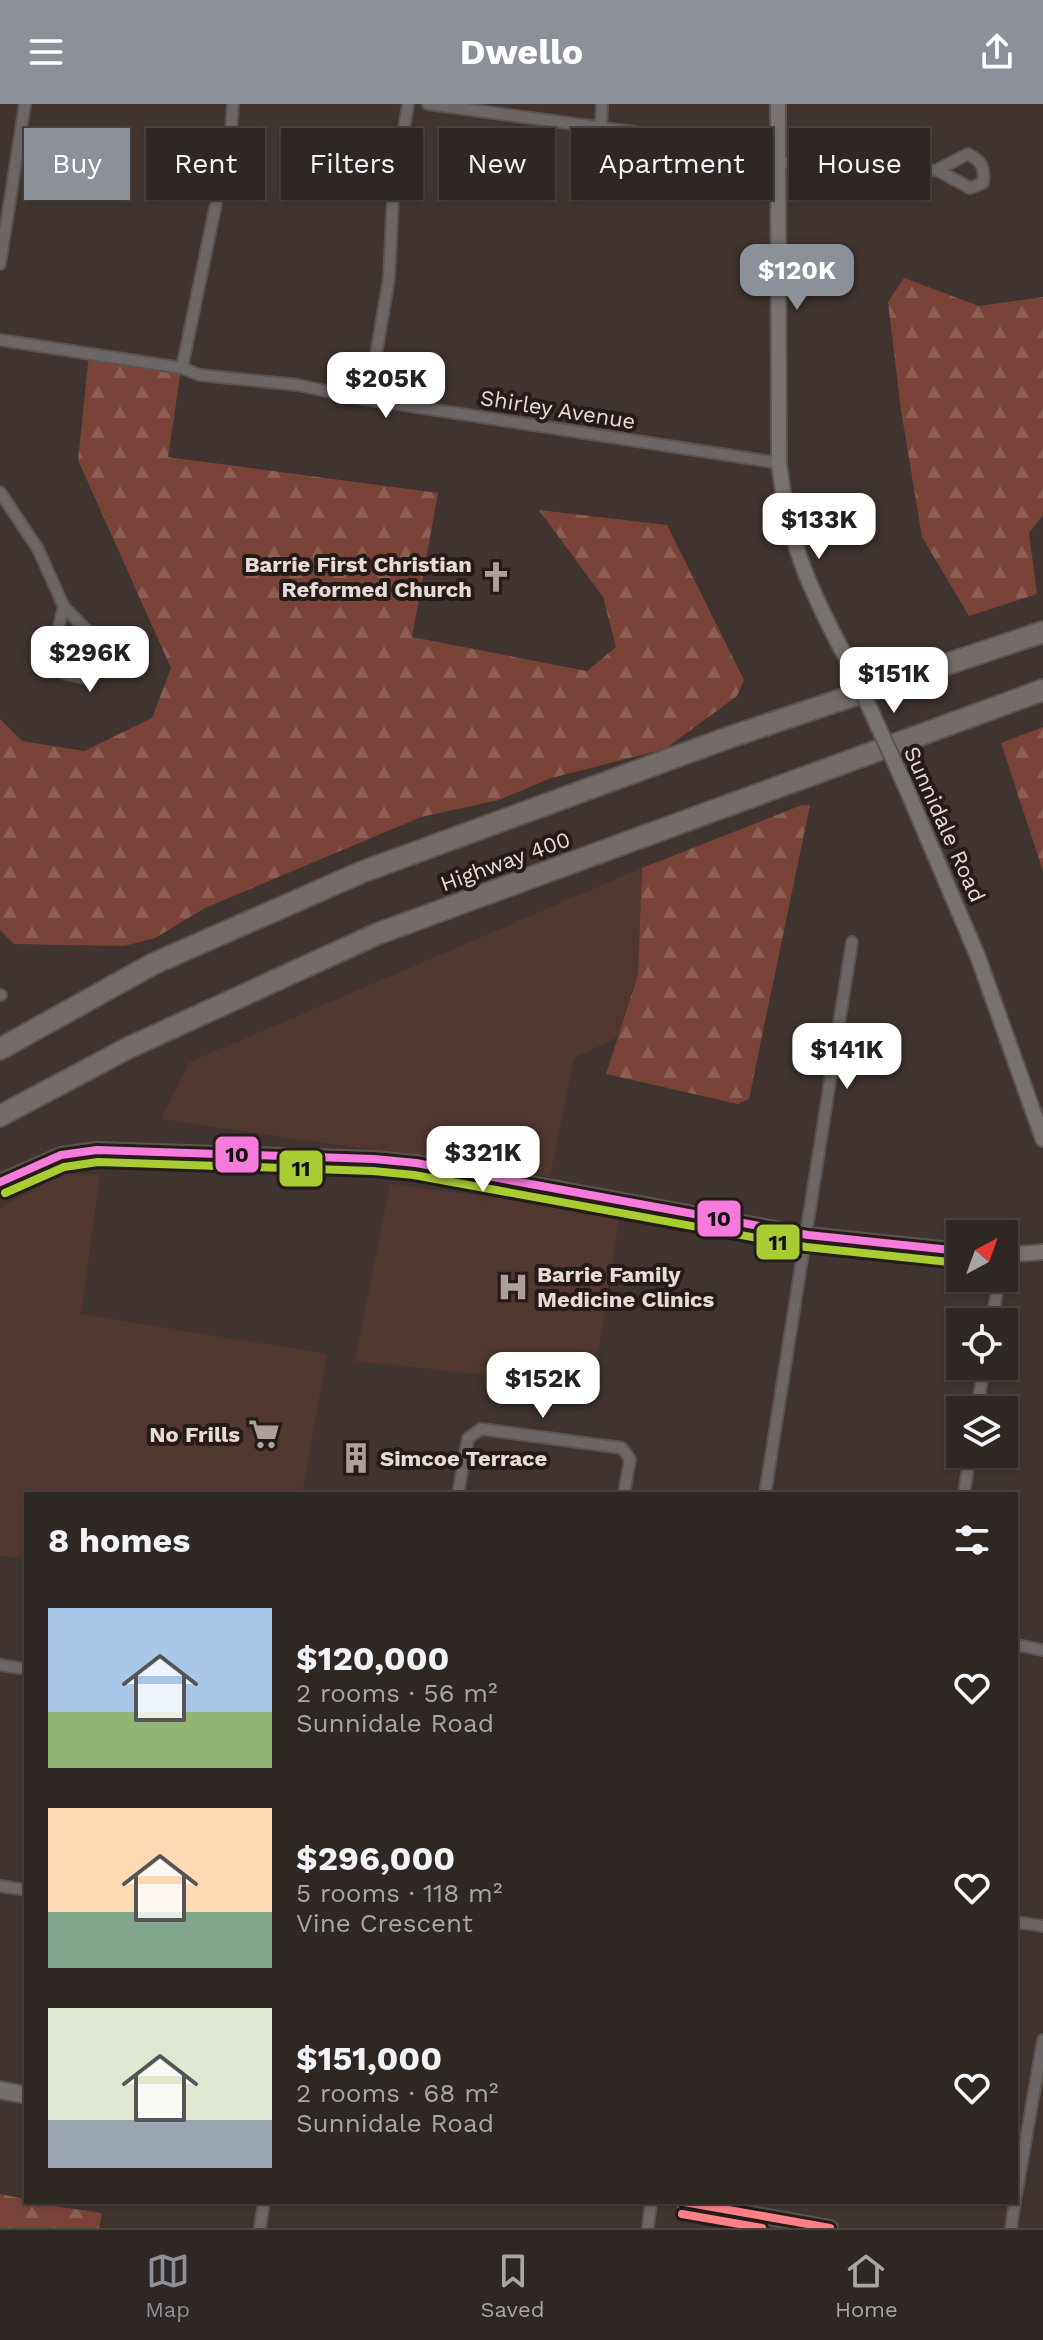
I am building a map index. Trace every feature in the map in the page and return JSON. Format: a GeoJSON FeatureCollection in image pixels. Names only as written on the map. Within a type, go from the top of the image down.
{"type":"FeatureCollection","features":[{"type":"Feature","properties":{"kind":"highway","name":"Highway 400"},"geometry":{"type":"LineString","coordinates":[[0,1049],[153,964],[362,872],[730,737],[1043,632]]}},
{"type":"Feature","properties":{"kind":"highway","name":"Highway 400"},"geometry":{"type":"LineString","coordinates":[[0,1116],[128,1048],[377,934],[1043,690]]}},
{"type":"Feature","properties":{"kind":"main road","name":"Sunnidale Road"},"geometry":{"type":"LineString","coordinates":[[778,104],[779,463],[783,505],[797,558],[904,783],[978,957],[1043,1139]]}},
{"type":"Feature","properties":{"kind":"main road"},"geometry":{"type":"LineString","coordinates":[[0,1182],[52,1158],[97,1150],[374,1159],[416,1163],[808,1235],[946,1250]]}},
{"type":"Feature","properties":{"kind":"main road"},"geometry":{"type":"LineString","coordinates":[[1018,1254],[1043,1252]]}},
{"type":"Feature","properties":{"kind":"main road"},"geometry":{"type":"LineString","coordinates":[[0,2090],[24,2095]]}},
{"type":"Feature","properties":{"kind":"main road"},"geometry":{"type":"LineString","coordinates":[[695,2204],[830,2228]]}},
{"type":"Feature","properties":{"kind":"street"},"geometry":{"type":"LineString","coordinates":[[0,264],[25,104]]}},
{"type":"Feature","properties":{"kind":"street"},"geometry":{"type":"LineString","coordinates":[[182,368],[231,131],[233,104]]}},
{"type":"Feature","properties":{"kind":"street"},"geometry":{"type":"LineString","coordinates":[[364,399],[376,355],[389,278],[393,197],[408,104]]}},
{"type":"Feature","properties":{"kind":"street"},"geometry":{"type":"LineString","coordinates":[[428,104],[601,128],[602,104]]}},
{"type":"Feature","properties":{"kind":"street"},"geometry":{"type":"LineString","coordinates":[[773,161],[937,170]]}},
{"type":"Feature","properties":{"kind":"street","name":"Shirley Avenue"},"geometry":{"type":"LineString","coordinates":[[0,340],[182,368],[200,375],[298,385],[364,399],[779,463]]}},
{"type":"Feature","properties":{"kind":"street"},"geometry":{"type":"LineString","coordinates":[[0,492],[38,549],[64,607],[102,646],[100,666],[85,678],[65,674],[56,657],[55,635],[64,607]]}},
{"type":"Feature","properties":{"kind":"street"},"geometry":{"type":"LineString","coordinates":[[765,1492],[852,942]]}},
{"type":"Feature","properties":{"kind":"street"},"geometry":{"type":"LineString","coordinates":[[458,1492],[468,1438],[481,1429],[622,1448],[630,1459],[624,1492]]}},
{"type":"Feature","properties":{"kind":"street"},"geometry":{"type":"LineString","coordinates":[[964,1492],[968,1468]]}},
{"type":"Feature","properties":{"kind":"street"},"geometry":{"type":"LineString","coordinates":[[1018,1645],[1043,1650]]}},
{"type":"Feature","properties":{"kind":"street"},"geometry":{"type":"LineString","coordinates":[[0,1665],[24,1669]]}},
{"type":"Feature","properties":{"kind":"street"},"geometry":{"type":"LineString","coordinates":[[0,1886],[24,1890]]}},
{"type":"Feature","properties":{"kind":"street"},"geometry":{"type":"LineString","coordinates":[[1018,1922],[1043,1926]]}},
{"type":"Feature","properties":{"kind":"street"},"geometry":{"type":"LineString","coordinates":[[1018,2187],[1043,2040]]}},
{"type":"Feature","properties":{"kind":"street"},"geometry":{"type":"LineString","coordinates":[[260,2228],[264,2204]]}},
{"type":"Feature","properties":{"kind":"street"},"geometry":{"type":"LineString","coordinates":[[648,2228],[651,2204]]}},
{"type":"Feature","properties":{"kind":"street"},"geometry":{"type":"LineString","coordinates":[[1011,2228],[1015,2204]]}},
{"type":"Feature","properties":{"kind":"shaded area"},"geometry":{"type":"Polygon","coordinates":[[[642,868],[638,975],[619,1036],[574,1058],[550,1176],[161,1119],[190,1062],[642,868]]]}},
{"type":"Feature","properties":{"kind":"shaded area"},"geometry":{"type":"Polygon","coordinates":[[[62,1174],[100,1174],[81,1314],[327,1354],[302,1492],[24,1492],[24,1559],[0,1555],[0,1208],[62,1174]]]}},
{"type":"Feature","properties":{"kind":"shaded area"},"geometry":{"type":"Polygon","coordinates":[[[390,1184],[620,1213],[593,1386],[355,1361],[390,1184]]]}},
{"type":"Feature","properties":{"kind":"green space"},"geometry":{"type":"Polygon","coordinates":[[[904,278],[979,306],[1043,297],[1043,515],[1029,533],[1037,594],[969,616],[922,537],[901,410],[888,302],[904,278]]]}},
{"type":"Feature","properties":{"kind":"green space"},"geometry":{"type":"Polygon","coordinates":[[[89,355],[181,370],[168,457],[438,493],[412,637],[587,671],[616,647],[603,597],[539,510],[667,525],[744,680],[737,696],[665,749],[551,778],[499,800],[421,817],[205,908],[155,938],[124,946],[14,944],[0,930],[0,719],[22,741],[84,751],[152,718],[171,668],[78,460],[89,355]]]}},
{"type":"Feature","properties":{"kind":"green space"},"geometry":{"type":"Polygon","coordinates":[[[1043,727],[1043,871],[1001,743],[1043,727]]]}},
{"type":"Feature","properties":{"kind":"green space"},"geometry":{"type":"Polygon","coordinates":[[[802,805],[810,805],[749,1099],[738,1104],[606,1074],[638,975],[642,868],[802,805]]]}},
{"type":"Feature","properties":{"kind":"green space"},"geometry":{"type":"Polygon","coordinates":[[[0,2194],[24,2199],[24,2204],[102,2213],[99,2228],[0,2228],[0,2194]]]}},
{"type":"Feature","properties":{"kind":"transit line","name":"10"},"geometry":{"type":"LineString","coordinates":[[0,1182],[61,1155],[97,1150],[374,1159],[416,1163],[808,1235],[946,1250]]}},
{"type":"Feature","properties":{"kind":"transit line","name":"11"},"geometry":{"type":"LineString","coordinates":[[5,1193],[64,1167],[98,1162],[373,1171],[414,1175],[806,1247],[946,1262]]}},
{"type":"Feature","properties":{"kind":"transit line"},"geometry":{"type":"LineString","coordinates":[[695,2204],[830,2228]]}},
{"type":"Feature","properties":{"kind":"transit line"},"geometry":{"type":"LineString","coordinates":[[682,2214],[762,2228]]}},
{"type":"Feature","properties":{"kind":"place","name":"Barrie First Christian Reformed Church"},"geometry":{"type":"Point","coordinates":[496,577]}},
{"type":"Feature","properties":{"kind":"place","name":"Barrie Family Medicine Clinics"},"geometry":{"type":"Point","coordinates":[513,1287]}},
{"type":"Feature","properties":{"kind":"place","name":"No Frills"},"geometry":{"type":"Point","coordinates":[264,1434]}},
{"type":"Feature","properties":{"kind":"place","name":"Simcoe Terrace"},"geometry":{"type":"Point","coordinates":[356,1458]}}]}
